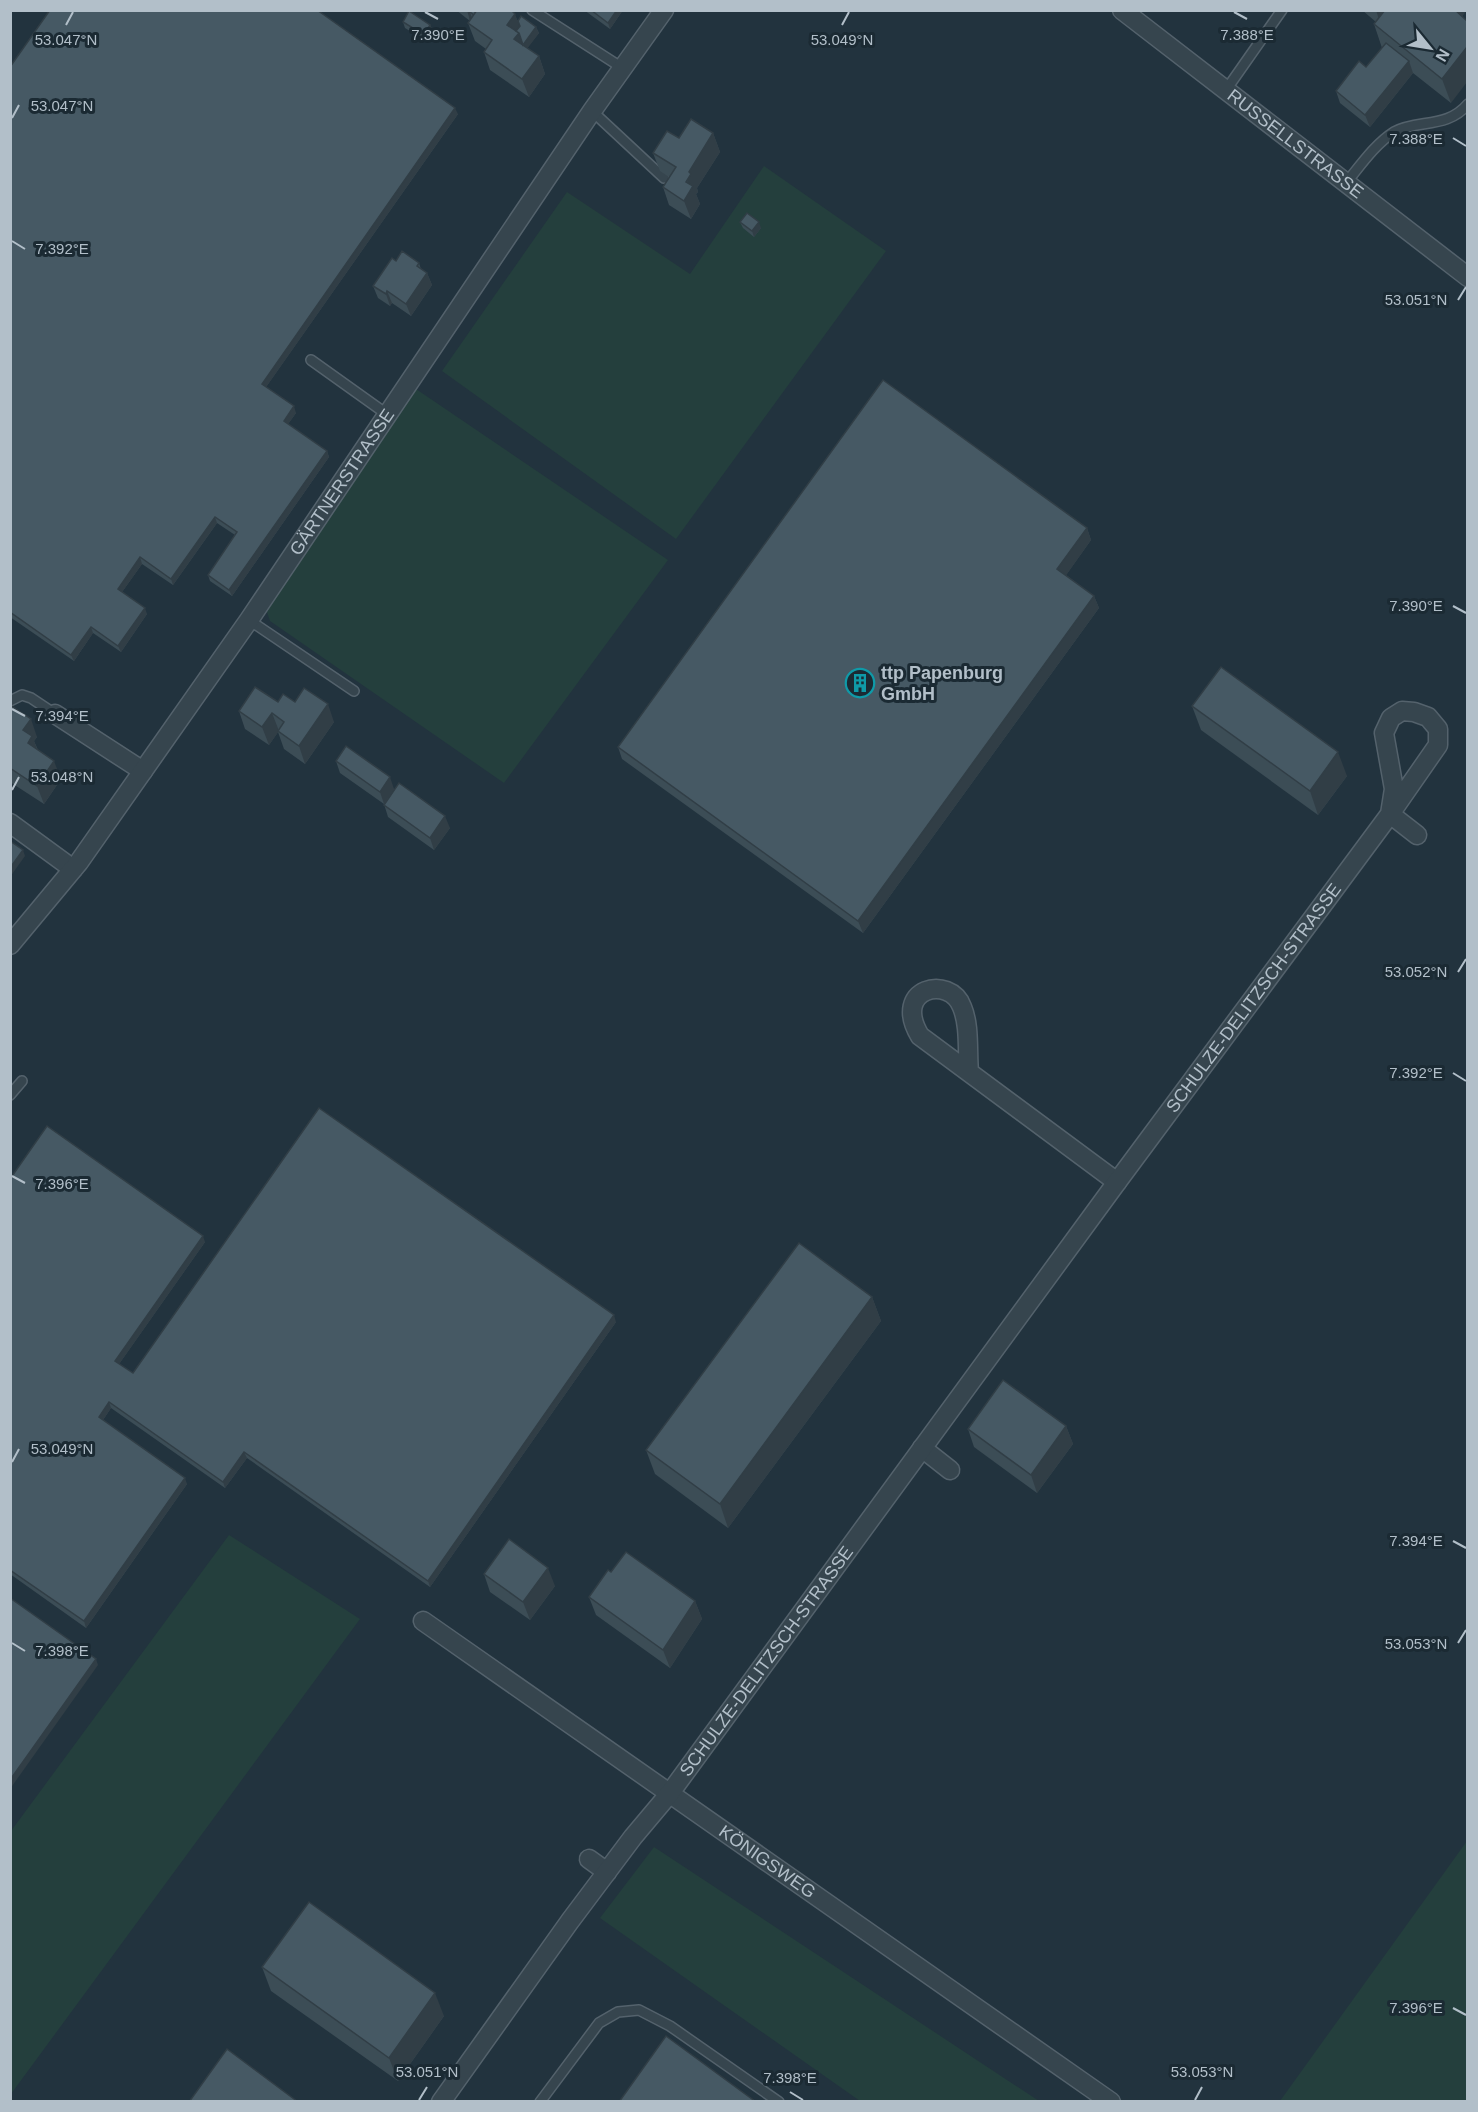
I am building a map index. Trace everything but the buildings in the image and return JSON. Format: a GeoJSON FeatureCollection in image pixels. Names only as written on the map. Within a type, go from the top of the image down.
{"type":"FeatureCollection","features":[{"type":"Feature","properties":{"kind":"street","name":"GÄRTNERSTRASSE"},"geometry":{"type":"LineString","coordinates":[[10,945],[73,869],[249,620],[592,111],[664,10]]}},
{"type":"Feature","properties":{"kind":"street","name":"RUSSELLSTRASSE"},"geometry":{"type":"LineString","coordinates":[[1122,10],[1467,277]]}},
{"type":"Feature","properties":{"kind":"street","name":"SCHULZE-DELITZSCH-STRASSE"},"geometry":{"type":"LineString","coordinates":[[441,2102],[607,1872],[670,1793],[1117,1182],[1390,814],[1438,745],[1438,729],[1428,717],[1414,711],[1402,711],[1391,718],[1384,733],[1395,789],[1390,814]]}},
{"type":"Feature","properties":{"kind":"street"},"geometry":{"type":"LineString","coordinates":[[55,714],[143,771]]}},
{"type":"Feature","properties":{"kind":"street"},"geometry":{"type":"LineString","coordinates":[[1390,814],[1417,835]]}},
{"type":"Feature","properties":{"kind":"street"},"geometry":{"type":"LineString","coordinates":[[10,823],[73,869]]}},
{"type":"Feature","properties":{"kind":"street"},"geometry":{"type":"LineString","coordinates":[[969,1072],[1117,1182]]}},
{"type":"Feature","properties":{"kind":"street"},"geometry":{"type":"LineString","coordinates":[[922,1448],[950,1470]]}},
{"type":"Feature","properties":{"kind":"street","name":"KÖNIGSWEG"},"geometry":{"type":"LineString","coordinates":[[423,1621],[1111,2102]]}},
{"type":"Feature","properties":{"kind":"street"},"geometry":{"type":"LineString","coordinates":[[589,1859],[607,1872]]}},
{"type":"Feature","properties":{"kind":"lane"},"geometry":{"type":"LineString","coordinates":[[532,10],[624,69]]}},
{"type":"Feature","properties":{"kind":"lane"},"geometry":{"type":"LineString","coordinates":[[1226,90],[1282,10]]}},
{"type":"Feature","properties":{"kind":"lane"},"geometry":{"type":"LineString","coordinates":[[1346,183],[1381,142],[1396,131],[1460,114],[1467,104]]}},
{"type":"Feature","properties":{"kind":"lane"},"geometry":{"type":"LineString","coordinates":[[592,111],[664,178]]}},
{"type":"Feature","properties":{"kind":"lane"},"geometry":{"type":"LineString","coordinates":[[311,360],[388,415]]}},
{"type":"Feature","properties":{"kind":"lane"},"geometry":{"type":"LineString","coordinates":[[249,620],[354,691]]}},
{"type":"Feature","properties":{"kind":"lane"},"geometry":{"type":"LineString","coordinates":[[10,701],[22,695],[31,698],[55,714]]}},
{"type":"Feature","properties":{"kind":"lane"},"geometry":{"type":"LineString","coordinates":[[10,1095],[22,1081]]}},
{"type":"Feature","properties":{"kind":"lane"},"geometry":{"type":"LineString","coordinates":[[540,2102],[599,2023],[618,2012],[639,2010],[670,2026],[779,2102]]}},
{"type":"Feature","properties":{"kind":"green space"},"geometry":{"type":"Polygon","coordinates":[[[764,166],[886,251],[676,539],[442,371],[567,192],[690,274],[764,166]]]}},
{"type":"Feature","properties":{"kind":"green space"},"geometry":{"type":"Polygon","coordinates":[[[416,389],[668,560],[504,783],[270,621],[266,609],[416,389]]]}},
{"type":"Feature","properties":{"kind":"green space"},"geometry":{"type":"Polygon","coordinates":[[[229,1535],[360,1619],[11,2094],[11,1831],[229,1535]]]}},
{"type":"Feature","properties":{"kind":"green space"},"geometry":{"type":"Polygon","coordinates":[[[1467,1841],[1467,2101],[1280,2101],[1467,1841]]]}},
{"type":"Feature","properties":{"kind":"green space"},"geometry":{"type":"Polygon","coordinates":[[[654,1847],[1039,2101],[860,2101],[600,1918],[654,1847]]]}},
{"type":"Feature","properties":{"kind":"place","name":"ttp Papenburg GmbH"},"geometry":{"type":"Point","coordinates":[860,683]}}]}
